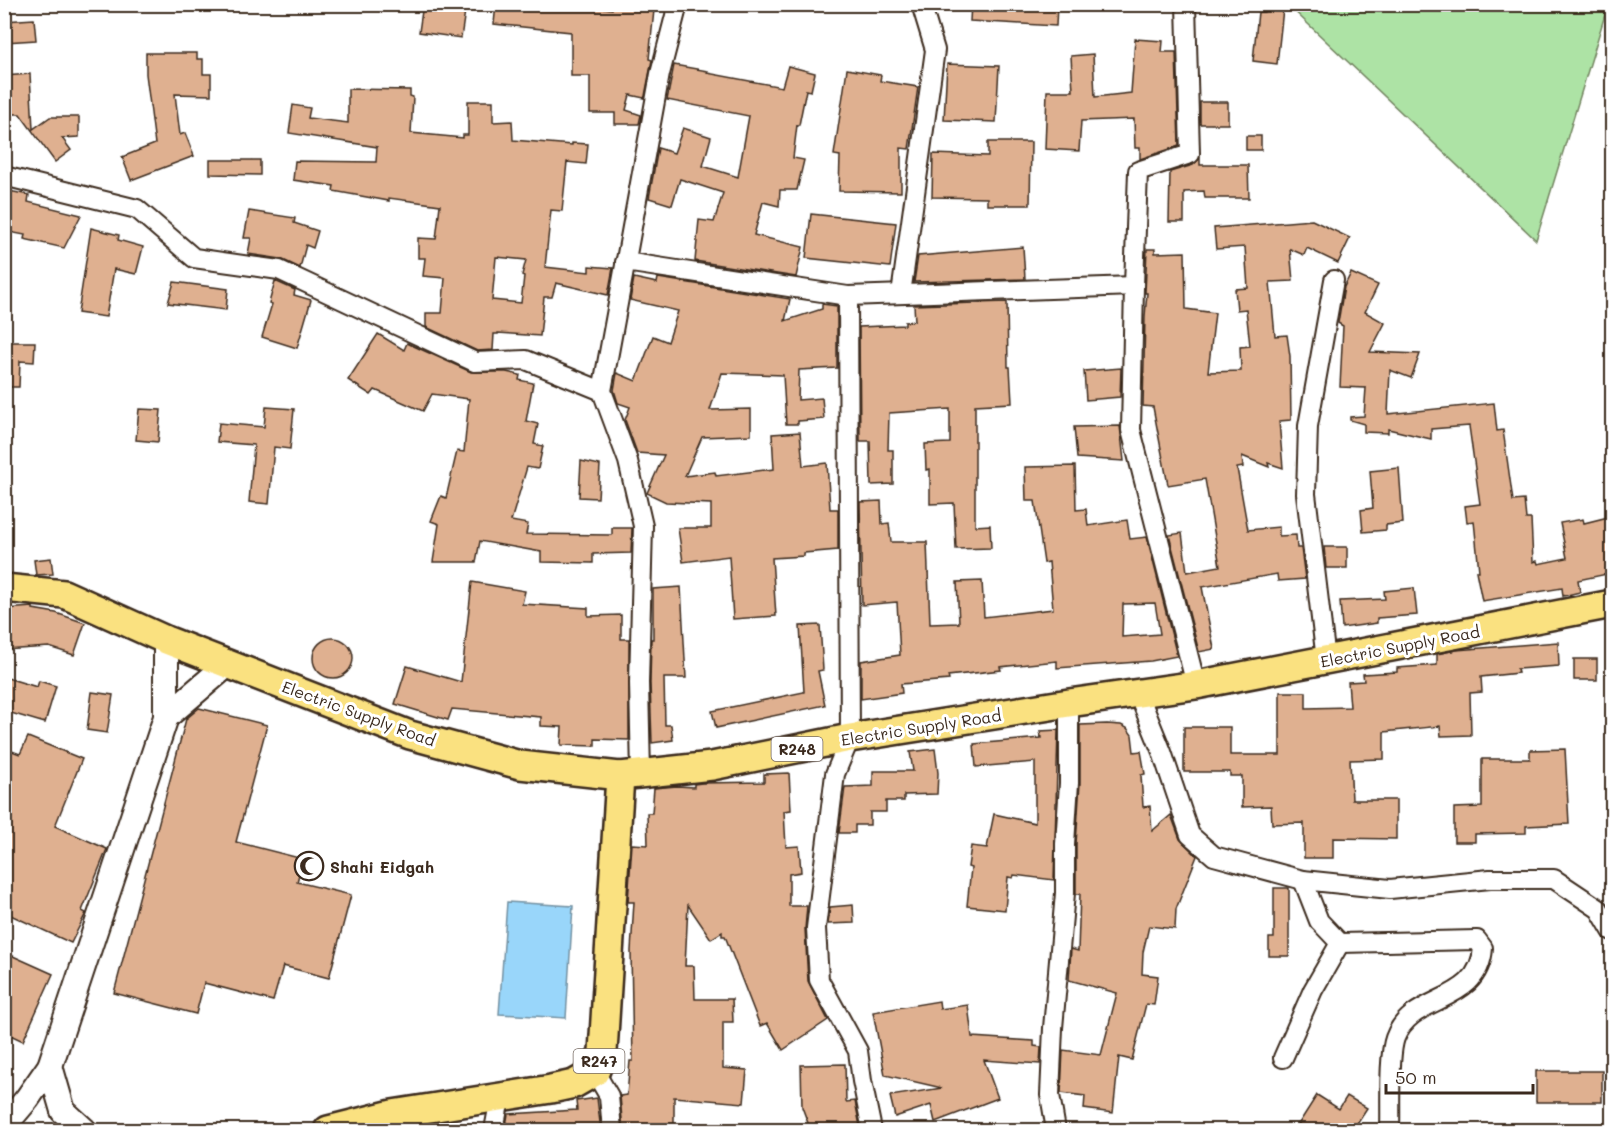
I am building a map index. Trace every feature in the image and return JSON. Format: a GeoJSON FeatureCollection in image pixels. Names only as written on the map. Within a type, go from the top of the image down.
{"type":"FeatureCollection","features":[{"type":"Feature","properties":{"kind":"main road","name":"Electric Supply Road"},"geometry":{"type":"LineString","coordinates":[[4,588],[64,594],[166,640],[410,735],[520,765],[631,775],[712,766],[850,738],[1196,685],[1612,604]]}},
{"type":"Feature","properties":{"kind":"main road"},"geometry":{"type":"LineString","coordinates":[[4,1126],[27,1100],[50,1066],[166,717],[166,640]]}},
{"type":"Feature","properties":{"kind":"main road"},"geometry":{"type":"LineString","coordinates":[[166,717],[228,664]]}},
{"type":"Feature","properties":{"kind":"main road","name":"R247"},"geometry":{"type":"LineString","coordinates":[[325,1130],[392,1114],[574,1084],[595,1072],[603,1052],[631,775]]}},
{"type":"Feature","properties":{"kind":"main road"},"geometry":{"type":"LineString","coordinates":[[50,1066],[63,1111],[84,1131]]}},
{"type":"Feature","properties":{"kind":"street"},"geometry":{"type":"LineString","coordinates":[[631,775],[639,683],[643,526],[628,461],[602,391],[660,74],[678,4]]}},
{"type":"Feature","properties":{"kind":"street"},"geometry":{"type":"LineString","coordinates":[[902,294],[935,50],[921,4]]}},
{"type":"Feature","properties":{"kind":"street"},"geometry":{"type":"LineString","coordinates":[[1186,4],[1190,154],[1138,171],[1131,430],[1196,685]]}},
{"type":"Feature","properties":{"kind":"street"},"geometry":{"type":"LineString","coordinates":[[4,176],[137,209],[194,258],[279,270],[476,362],[526,360],[602,391]]}},
{"type":"Feature","properties":{"kind":"street"},"geometry":{"type":"LineString","coordinates":[[625,262],[848,296],[1134,286]]}},
{"type":"Feature","properties":{"kind":"street"},"geometry":{"type":"LineString","coordinates":[[1326,660],[1306,494],[1308,426],[1334,280]]}},
{"type":"Feature","properties":{"kind":"street"},"geometry":{"type":"LineString","coordinates":[[848,296],[850,738],[835,774],[816,928],[819,980],[858,1050],[872,1131]]}},
{"type":"Feature","properties":{"kind":"street"},"geometry":{"type":"LineString","coordinates":[[1138,693],[1162,752],[1190,836],[1214,856],[1304,880],[1389,889],[1490,879],[1554,879],[1599,909],[1612,931]]}},
{"type":"Feature","properties":{"kind":"street"},"geometry":{"type":"LineString","coordinates":[[1056,1131],[1050,1095],[1053,1028],[1065,892],[1069,703]]}},
{"type":"Feature","properties":{"kind":"street"},"geometry":{"type":"LineString","coordinates":[[1304,880],[1319,921],[1340,943],[1477,940],[1483,948],[1482,961],[1474,978],[1443,999],[1412,1013],[1403,1024],[1395,1040],[1390,1131]]}},
{"type":"Feature","properties":{"kind":"street"},"geometry":{"type":"LineString","coordinates":[[1283,1058],[1313,990],[1340,943]]}},
{"type":"Feature","properties":{"kind":"street"},"geometry":{"type":"LineString","coordinates":[[595,1072],[609,1096],[612,1131]]}},
{"type":"Feature","properties":{"kind":"street"},"geometry":{"type":"LineString","coordinates":[[494,1131],[500,1098]]}},
{"type":"Feature","properties":{"kind":"green space"},"geometry":{"type":"Polygon","coordinates":[[[1288,5],[1608,5],[1536,240],[1288,5]]]}},
{"type":"Feature","properties":{"kind":"water"},"geometry":{"type":"Polygon","coordinates":[[[507,902],[573,906],[566,1018],[499,1014],[507,902]]]}},
{"type":"Feature","properties":{"kind":"building"},"geometry":{"type":"Polygon","coordinates":[[[423,4],[466,4],[461,38],[419,32],[423,4]]]}},
{"type":"Feature","properties":{"kind":"building"},"geometry":{"type":"Polygon","coordinates":[[[496,4],[558,7],[558,4],[568,4],[612,9],[612,6],[654,10],[649,59],[652,60],[645,96],[644,98],[630,95],[626,110],[641,115],[639,124],[615,124],[615,113],[590,113],[590,76],[571,76],[571,32],[494,24],[496,4]]]}},
{"type":"Feature","properties":{"kind":"building"},"geometry":{"type":"Polygon","coordinates":[[[971,4],[1057,4],[1056,26],[970,21],[971,4]]]}},
{"type":"Feature","properties":{"kind":"building"},"geometry":{"type":"Polygon","coordinates":[[[1264,7],[1283,9],[1277,64],[1253,61],[1258,12],[1264,12],[1264,7]]]}},
{"type":"Feature","properties":{"kind":"building"},"geometry":{"type":"Polygon","coordinates":[[[34,19],[36,40],[5,42],[4,21],[34,19]]]}},
{"type":"Feature","properties":{"kind":"building"},"geometry":{"type":"Polygon","coordinates":[[[1135,39],[1163,41],[1162,52],[1176,52],[1179,146],[1140,159],[1140,148],[1135,148],[1134,119],[1081,121],[1079,151],[1045,149],[1047,91],[1073,91],[1071,56],[1093,54],[1095,97],[1131,93],[1135,39]]]}},
{"type":"Feature","properties":{"kind":"building"},"geometry":{"type":"Polygon","coordinates":[[[146,53],[197,53],[197,59],[203,59],[203,74],[211,74],[211,95],[175,94],[180,135],[185,133],[194,156],[131,180],[122,157],[155,144],[146,74],[146,53]]]}},
{"type":"Feature","properties":{"kind":"building"},"geometry":{"type":"Polygon","coordinates":[[[947,64],[999,66],[996,122],[944,120],[947,64]]]}},
{"type":"Feature","properties":{"kind":"building"},"geometry":{"type":"Polygon","coordinates":[[[674,65],[782,87],[788,66],[815,73],[811,91],[806,90],[799,125],[797,125],[793,158],[804,160],[797,190],[780,190],[779,206],[763,202],[754,235],[803,247],[796,277],[695,261],[699,220],[714,222],[723,193],[680,179],[672,205],[649,198],[658,148],[674,153],[683,128],[711,137],[703,166],[738,177],[749,116],[667,100],[674,65]]]}},
{"type":"Feature","properties":{"kind":"building"},"geometry":{"type":"Polygon","coordinates":[[[847,69],[881,75],[880,81],[918,87],[909,149],[901,148],[901,192],[839,191],[840,156],[834,155],[847,69]]]}},
{"type":"Feature","properties":{"kind":"building"},"geometry":{"type":"Polygon","coordinates":[[[30,74],[33,129],[50,117],[79,117],[79,137],[62,138],[71,150],[55,162],[20,114],[4,114],[4,76],[30,74]]]}},
{"type":"Feature","properties":{"kind":"building"},"geometry":{"type":"Polygon","coordinates":[[[348,89],[410,90],[410,96],[413,97],[411,133],[463,138],[463,135],[468,135],[468,101],[493,101],[493,122],[512,121],[513,140],[572,145],[572,143],[588,144],[586,164],[567,162],[562,211],[551,210],[545,267],[589,272],[589,266],[613,268],[608,295],[556,283],[552,297],[544,297],[540,336],[494,334],[493,350],[477,351],[426,327],[426,313],[442,313],[445,278],[423,276],[425,258],[418,258],[418,238],[436,239],[440,205],[389,198],[389,201],[333,191],[334,186],[293,180],[295,161],[376,162],[377,147],[289,133],[293,105],[310,108],[308,118],[348,123],[348,89]],[[496,257],[492,300],[521,303],[524,276],[522,275],[526,260],[496,257]]]}},
{"type":"Feature","properties":{"kind":"building"},"geometry":{"type":"Polygon","coordinates":[[[1200,102],[1228,102],[1228,124],[1200,124],[1200,102]]]}},
{"type":"Feature","properties":{"kind":"building"},"geometry":{"type":"Polygon","coordinates":[[[1246,136],[1261,136],[1261,150],[1246,150],[1246,136]]]}},
{"type":"Feature","properties":{"kind":"building"},"geometry":{"type":"Polygon","coordinates":[[[988,142],[1031,142],[1030,205],[987,205],[987,198],[932,197],[933,154],[988,156],[988,142]]]}},
{"type":"Feature","properties":{"kind":"building"},"geometry":{"type":"Polygon","coordinates":[[[1200,158],[1200,165],[1248,165],[1249,198],[1205,198],[1204,191],[1184,192],[1184,222],[1169,222],[1170,172],[1193,165],[1200,158]]]}},
{"type":"Feature","properties":{"kind":"building"},"geometry":{"type":"Polygon","coordinates":[[[210,160],[260,160],[260,175],[210,174],[210,160]]]}},
{"type":"Feature","properties":{"kind":"building"},"geometry":{"type":"Polygon","coordinates":[[[4,190],[29,195],[28,202],[81,215],[64,248],[24,239],[25,235],[4,231],[4,190]]]}},
{"type":"Feature","properties":{"kind":"building"},"geometry":{"type":"Polygon","coordinates":[[[249,211],[295,218],[294,223],[318,231],[313,248],[306,245],[300,268],[281,259],[248,254],[251,238],[244,238],[249,211]]]}},
{"type":"Feature","properties":{"kind":"building"},"geometry":{"type":"Polygon","coordinates":[[[811,214],[896,223],[890,267],[806,258],[811,214]]]}},
{"type":"Feature","properties":{"kind":"building"},"geometry":{"type":"Polygon","coordinates":[[[1312,220],[1350,238],[1338,263],[1307,248],[1304,255],[1290,249],[1293,281],[1270,282],[1275,336],[1287,335],[1290,356],[1291,420],[1279,421],[1283,468],[1268,463],[1269,467],[1242,456],[1243,467],[1237,468],[1248,530],[1279,527],[1279,536],[1296,535],[1297,548],[1301,548],[1305,579],[1278,581],[1277,574],[1202,587],[1214,649],[1199,652],[1169,535],[1182,533],[1187,572],[1220,566],[1205,479],[1168,485],[1153,407],[1143,406],[1147,249],[1155,249],[1155,253],[1185,252],[1186,309],[1215,313],[1208,372],[1241,371],[1240,347],[1250,346],[1246,309],[1237,310],[1235,289],[1248,288],[1245,247],[1216,249],[1214,228],[1312,220]]]}},
{"type":"Feature","properties":{"kind":"building"},"geometry":{"type":"Polygon","coordinates":[[[91,228],[119,235],[118,240],[143,247],[136,274],[114,269],[106,317],[78,313],[91,228]]]}},
{"type":"Feature","properties":{"kind":"building"},"geometry":{"type":"Polygon","coordinates":[[[1023,247],[1025,279],[914,282],[918,256],[1023,247]]]}},
{"type":"Feature","properties":{"kind":"building"},"geometry":{"type":"Polygon","coordinates":[[[1351,273],[1378,285],[1365,312],[1385,323],[1370,352],[1420,354],[1411,378],[1390,370],[1388,414],[1494,403],[1497,431],[1503,430],[1513,501],[1524,500],[1526,519],[1531,519],[1533,562],[1537,561],[1538,564],[1567,558],[1560,523],[1583,519],[1584,523],[1612,516],[1612,573],[1578,580],[1580,592],[1563,596],[1562,588],[1482,601],[1476,571],[1479,571],[1474,521],[1467,522],[1465,506],[1480,504],[1469,426],[1431,429],[1431,439],[1388,429],[1388,433],[1364,432],[1364,424],[1350,420],[1350,417],[1364,416],[1366,388],[1340,387],[1343,326],[1338,323],[1344,287],[1351,273]]]}},
{"type":"Feature","properties":{"kind":"building"},"geometry":{"type":"Polygon","coordinates":[[[634,278],[657,283],[658,278],[790,299],[785,321],[822,309],[822,304],[837,306],[837,368],[799,370],[798,400],[822,398],[824,419],[786,424],[783,375],[722,373],[710,410],[751,409],[751,435],[702,437],[685,476],[715,472],[716,476],[774,469],[772,434],[800,432],[803,466],[827,463],[830,509],[838,509],[838,550],[804,553],[804,556],[772,558],[776,616],[733,619],[729,556],[683,562],[678,528],[711,528],[711,504],[666,502],[647,493],[664,455],[637,453],[625,420],[630,407],[618,403],[614,390],[617,373],[636,381],[653,336],[668,342],[678,311],[630,300],[634,278]]]}},
{"type":"Feature","properties":{"kind":"building"},"geometry":{"type":"Polygon","coordinates":[[[275,281],[295,290],[294,295],[311,300],[297,348],[262,337],[272,304],[269,303],[275,281]]]}},
{"type":"Feature","properties":{"kind":"building"},"geometry":{"type":"Polygon","coordinates":[[[174,282],[228,289],[226,310],[168,303],[174,282]]]}},
{"type":"Feature","properties":{"kind":"building"},"geometry":{"type":"Polygon","coordinates":[[[1007,302],[1008,367],[1010,367],[1012,403],[975,405],[975,526],[990,525],[991,548],[956,549],[954,503],[930,504],[930,469],[926,470],[925,444],[950,443],[950,409],[889,413],[888,450],[893,450],[893,484],[871,485],[870,441],[860,441],[859,327],[905,325],[905,322],[915,321],[914,305],[1007,302]]]}},
{"type":"Feature","properties":{"kind":"building"},"geometry":{"type":"Polygon","coordinates":[[[378,334],[404,350],[407,343],[471,372],[506,372],[520,375],[519,380],[533,383],[526,421],[538,424],[534,444],[543,446],[538,469],[527,467],[511,521],[528,524],[526,534],[612,535],[612,528],[632,528],[631,553],[593,554],[593,563],[541,562],[541,552],[480,541],[476,562],[433,562],[439,524],[431,521],[441,496],[446,498],[457,451],[464,452],[469,399],[432,394],[423,411],[375,390],[371,395],[348,380],[378,334]]]}},
{"type":"Feature","properties":{"kind":"building"},"geometry":{"type":"Polygon","coordinates":[[[4,342],[35,342],[34,362],[20,361],[19,387],[4,387],[4,342]]]}},
{"type":"Feature","properties":{"kind":"building"},"geometry":{"type":"Polygon","coordinates":[[[1121,368],[1120,397],[1086,400],[1084,371],[1121,368]]]}},
{"type":"Feature","properties":{"kind":"building"},"geometry":{"type":"Polygon","coordinates":[[[266,407],[294,409],[290,449],[274,447],[269,504],[249,502],[254,445],[217,442],[219,423],[264,427],[266,407]]]}},
{"type":"Feature","properties":{"kind":"building"},"geometry":{"type":"Polygon","coordinates":[[[139,409],[161,410],[158,442],[136,440],[139,409]]]}},
{"type":"Feature","properties":{"kind":"building"},"geometry":{"type":"Polygon","coordinates":[[[1120,426],[1124,461],[1077,458],[1074,427],[1120,426]]]}},
{"type":"Feature","properties":{"kind":"building"},"geometry":{"type":"Polygon","coordinates":[[[581,461],[600,465],[598,498],[579,497],[581,461]]]}},
{"type":"Feature","properties":{"kind":"building"},"geometry":{"type":"Polygon","coordinates":[[[1075,466],[1076,510],[1086,509],[1088,526],[1127,520],[1130,539],[1147,537],[1177,656],[1151,661],[1057,668],[1057,661],[1000,667],[1001,670],[948,676],[949,680],[901,684],[902,693],[861,699],[861,661],[900,655],[897,602],[862,605],[860,502],[881,501],[882,524],[889,523],[891,542],[927,542],[930,624],[959,623],[957,582],[982,581],[984,617],[1053,609],[1049,562],[1044,563],[1035,501],[1026,501],[1025,467],[1075,466]],[[1155,603],[1123,604],[1122,637],[1160,634],[1155,603]]]}},
{"type":"Feature","properties":{"kind":"building"},"geometry":{"type":"Polygon","coordinates":[[[1399,468],[1403,523],[1386,525],[1386,530],[1363,532],[1361,510],[1373,508],[1370,471],[1399,468]]]}},
{"type":"Feature","properties":{"kind":"building"},"geometry":{"type":"Polygon","coordinates":[[[1324,547],[1347,547],[1347,568],[1326,568],[1324,547]]]}},
{"type":"Feature","properties":{"kind":"building"},"geometry":{"type":"Polygon","coordinates":[[[51,558],[53,574],[36,575],[34,560],[51,558]]]}},
{"type":"Feature","properties":{"kind":"building"},"geometry":{"type":"Polygon","coordinates":[[[472,582],[525,591],[522,604],[588,608],[588,616],[621,615],[621,639],[629,639],[629,740],[595,739],[595,746],[561,745],[562,727],[541,726],[541,717],[452,709],[448,720],[395,704],[407,666],[461,682],[472,582]]]}},
{"type":"Feature","properties":{"kind":"building"},"geometry":{"type":"Polygon","coordinates":[[[681,587],[686,678],[664,678],[665,725],[671,725],[673,740],[652,743],[650,683],[653,589],[681,587]]]}},
{"type":"Feature","properties":{"kind":"building"},"geometry":{"type":"Polygon","coordinates":[[[1414,588],[1417,615],[1377,618],[1377,623],[1342,628],[1340,601],[1385,599],[1384,591],[1414,588]]]}},
{"type":"Feature","properties":{"kind":"building"},"geometry":{"type":"Polygon","coordinates":[[[33,607],[33,609],[56,613],[85,623],[74,655],[49,647],[4,650],[4,609],[33,607]]]}},
{"type":"Feature","properties":{"kind":"building"},"geometry":{"type":"Polygon","coordinates":[[[820,625],[823,670],[818,671],[825,705],[716,728],[712,711],[804,692],[800,626],[820,625]]]}},
{"type":"Feature","properties":{"kind":"building"},"geometry":{"type":"Polygon","coordinates":[[[333,638],[341,639],[347,644],[352,650],[352,666],[347,672],[341,677],[333,678],[325,677],[319,672],[314,666],[313,658],[314,650],[319,644],[325,639],[333,638]]]}},
{"type":"Feature","properties":{"kind":"building"},"geometry":{"type":"Polygon","coordinates":[[[1558,642],[1559,666],[1517,669],[1518,673],[1481,677],[1482,692],[1470,693],[1471,735],[1441,736],[1440,726],[1384,732],[1384,759],[1350,760],[1352,800],[1396,800],[1396,839],[1333,838],[1333,858],[1304,858],[1304,823],[1272,824],[1271,806],[1242,807],[1242,776],[1230,776],[1230,772],[1184,772],[1184,727],[1230,727],[1230,755],[1280,755],[1280,692],[1306,692],[1306,708],[1350,707],[1348,682],[1364,681],[1363,674],[1397,672],[1397,668],[1437,665],[1437,654],[1456,650],[1558,642]]]}},
{"type":"Feature","properties":{"kind":"building"},"geometry":{"type":"Polygon","coordinates":[[[1574,659],[1597,659],[1597,680],[1574,680],[1574,659]]]}},
{"type":"Feature","properties":{"kind":"building"},"geometry":{"type":"Polygon","coordinates":[[[4,677],[37,687],[39,681],[56,686],[45,723],[4,711],[4,677]]]}},
{"type":"Feature","properties":{"kind":"building"},"geometry":{"type":"Polygon","coordinates":[[[92,692],[113,695],[107,733],[87,730],[92,692]]]}},
{"type":"Feature","properties":{"kind":"building"},"geometry":{"type":"Polygon","coordinates":[[[199,708],[267,725],[236,842],[303,859],[297,882],[351,895],[329,978],[283,966],[273,1001],[204,983],[196,1014],[114,993],[186,719],[199,708]]]}},
{"type":"Feature","properties":{"kind":"building"},"geometry":{"type":"Polygon","coordinates":[[[1107,724],[1127,728],[1132,735],[1134,752],[1141,751],[1145,774],[1141,775],[1143,807],[1150,806],[1152,831],[1171,815],[1180,839],[1197,856],[1176,909],[1175,929],[1149,926],[1143,952],[1142,974],[1158,976],[1154,1005],[1146,1004],[1132,1060],[1119,1057],[1113,1113],[1084,1109],[1085,1096],[1061,1093],[1063,1050],[1101,1055],[1117,993],[1069,980],[1071,949],[1078,951],[1080,894],[1076,894],[1076,844],[1080,783],[1080,725],[1107,724]]]}},
{"type":"Feature","properties":{"kind":"building"},"geometry":{"type":"Polygon","coordinates":[[[1058,730],[1054,880],[1014,875],[1013,878],[1008,877],[1005,910],[967,906],[971,846],[987,848],[994,814],[1035,823],[1035,762],[976,767],[974,744],[1041,738],[1040,731],[1058,730]]]}},
{"type":"Feature","properties":{"kind":"building"},"geometry":{"type":"Polygon","coordinates":[[[28,737],[82,759],[55,826],[107,849],[82,911],[86,913],[71,943],[4,912],[4,748],[20,754],[28,737]]]}},
{"type":"Feature","properties":{"kind":"building"},"geometry":{"type":"Polygon","coordinates":[[[935,749],[938,773],[937,794],[904,795],[904,801],[886,801],[886,812],[870,812],[870,825],[855,825],[855,833],[839,833],[845,787],[873,786],[873,771],[913,771],[910,752],[935,749]]]}},
{"type":"Feature","properties":{"kind":"building"},"geometry":{"type":"Polygon","coordinates":[[[1565,749],[1569,824],[1526,826],[1526,833],[1475,834],[1475,842],[1454,842],[1454,808],[1482,807],[1482,759],[1530,759],[1530,750],[1565,749]]]}},
{"type":"Feature","properties":{"kind":"building"},"geometry":{"type":"Polygon","coordinates":[[[789,773],[791,810],[784,811],[786,847],[799,846],[801,872],[789,874],[789,906],[807,906],[805,929],[808,981],[828,1020],[783,1050],[767,1023],[760,1026],[725,936],[722,936],[722,932],[711,939],[688,905],[685,966],[694,966],[695,999],[732,999],[733,1022],[723,1022],[723,1068],[747,1070],[744,1103],[674,1097],[674,1124],[646,1125],[646,1131],[623,1131],[620,1096],[627,1095],[630,1061],[633,1061],[631,951],[634,902],[628,902],[632,844],[648,845],[647,813],[652,813],[654,788],[694,787],[694,784],[702,783],[764,782],[764,774],[789,773]]]}},
{"type":"Feature","properties":{"kind":"building"},"geometry":{"type":"Polygon","coordinates":[[[1274,888],[1289,888],[1289,956],[1269,956],[1269,938],[1274,938],[1274,888]]]}},
{"type":"Feature","properties":{"kind":"building"},"geometry":{"type":"Polygon","coordinates":[[[853,905],[854,923],[828,924],[830,907],[853,905]]]}},
{"type":"Feature","properties":{"kind":"building"},"geometry":{"type":"Polygon","coordinates":[[[4,952],[53,974],[23,1041],[4,1032],[4,952]]]}},
{"type":"Feature","properties":{"kind":"building"},"geometry":{"type":"Polygon","coordinates":[[[939,1001],[940,1009],[968,1005],[972,1037],[1034,1041],[1034,1046],[1041,1047],[1040,1064],[984,1060],[998,1098],[935,1122],[931,1105],[895,1117],[890,1096],[942,1088],[885,1075],[873,1012],[939,1001]]]}},
{"type":"Feature","properties":{"kind":"building"},"geometry":{"type":"Polygon","coordinates":[[[845,1064],[846,1102],[855,1101],[861,1131],[811,1131],[802,1107],[801,1065],[845,1064]]]}},
{"type":"Feature","properties":{"kind":"building"},"geometry":{"type":"Polygon","coordinates":[[[1536,1071],[1602,1071],[1602,1102],[1536,1102],[1536,1071]]]}},
{"type":"Feature","properties":{"kind":"building"},"geometry":{"type":"Polygon","coordinates":[[[1317,1095],[1339,1109],[1347,1096],[1367,1108],[1352,1131],[1294,1131],[1317,1095]]]}},
{"type":"Feature","properties":{"kind":"building"},"geometry":{"type":"Polygon","coordinates":[[[597,1098],[601,1131],[505,1131],[508,1114],[577,1110],[576,1101],[597,1098]]]}},
{"type":"Feature","properties":{"kind":"place","name":"Shahi Eidgah"},"geometry":{"type":"Point","coordinates":[309,866]}}]}
